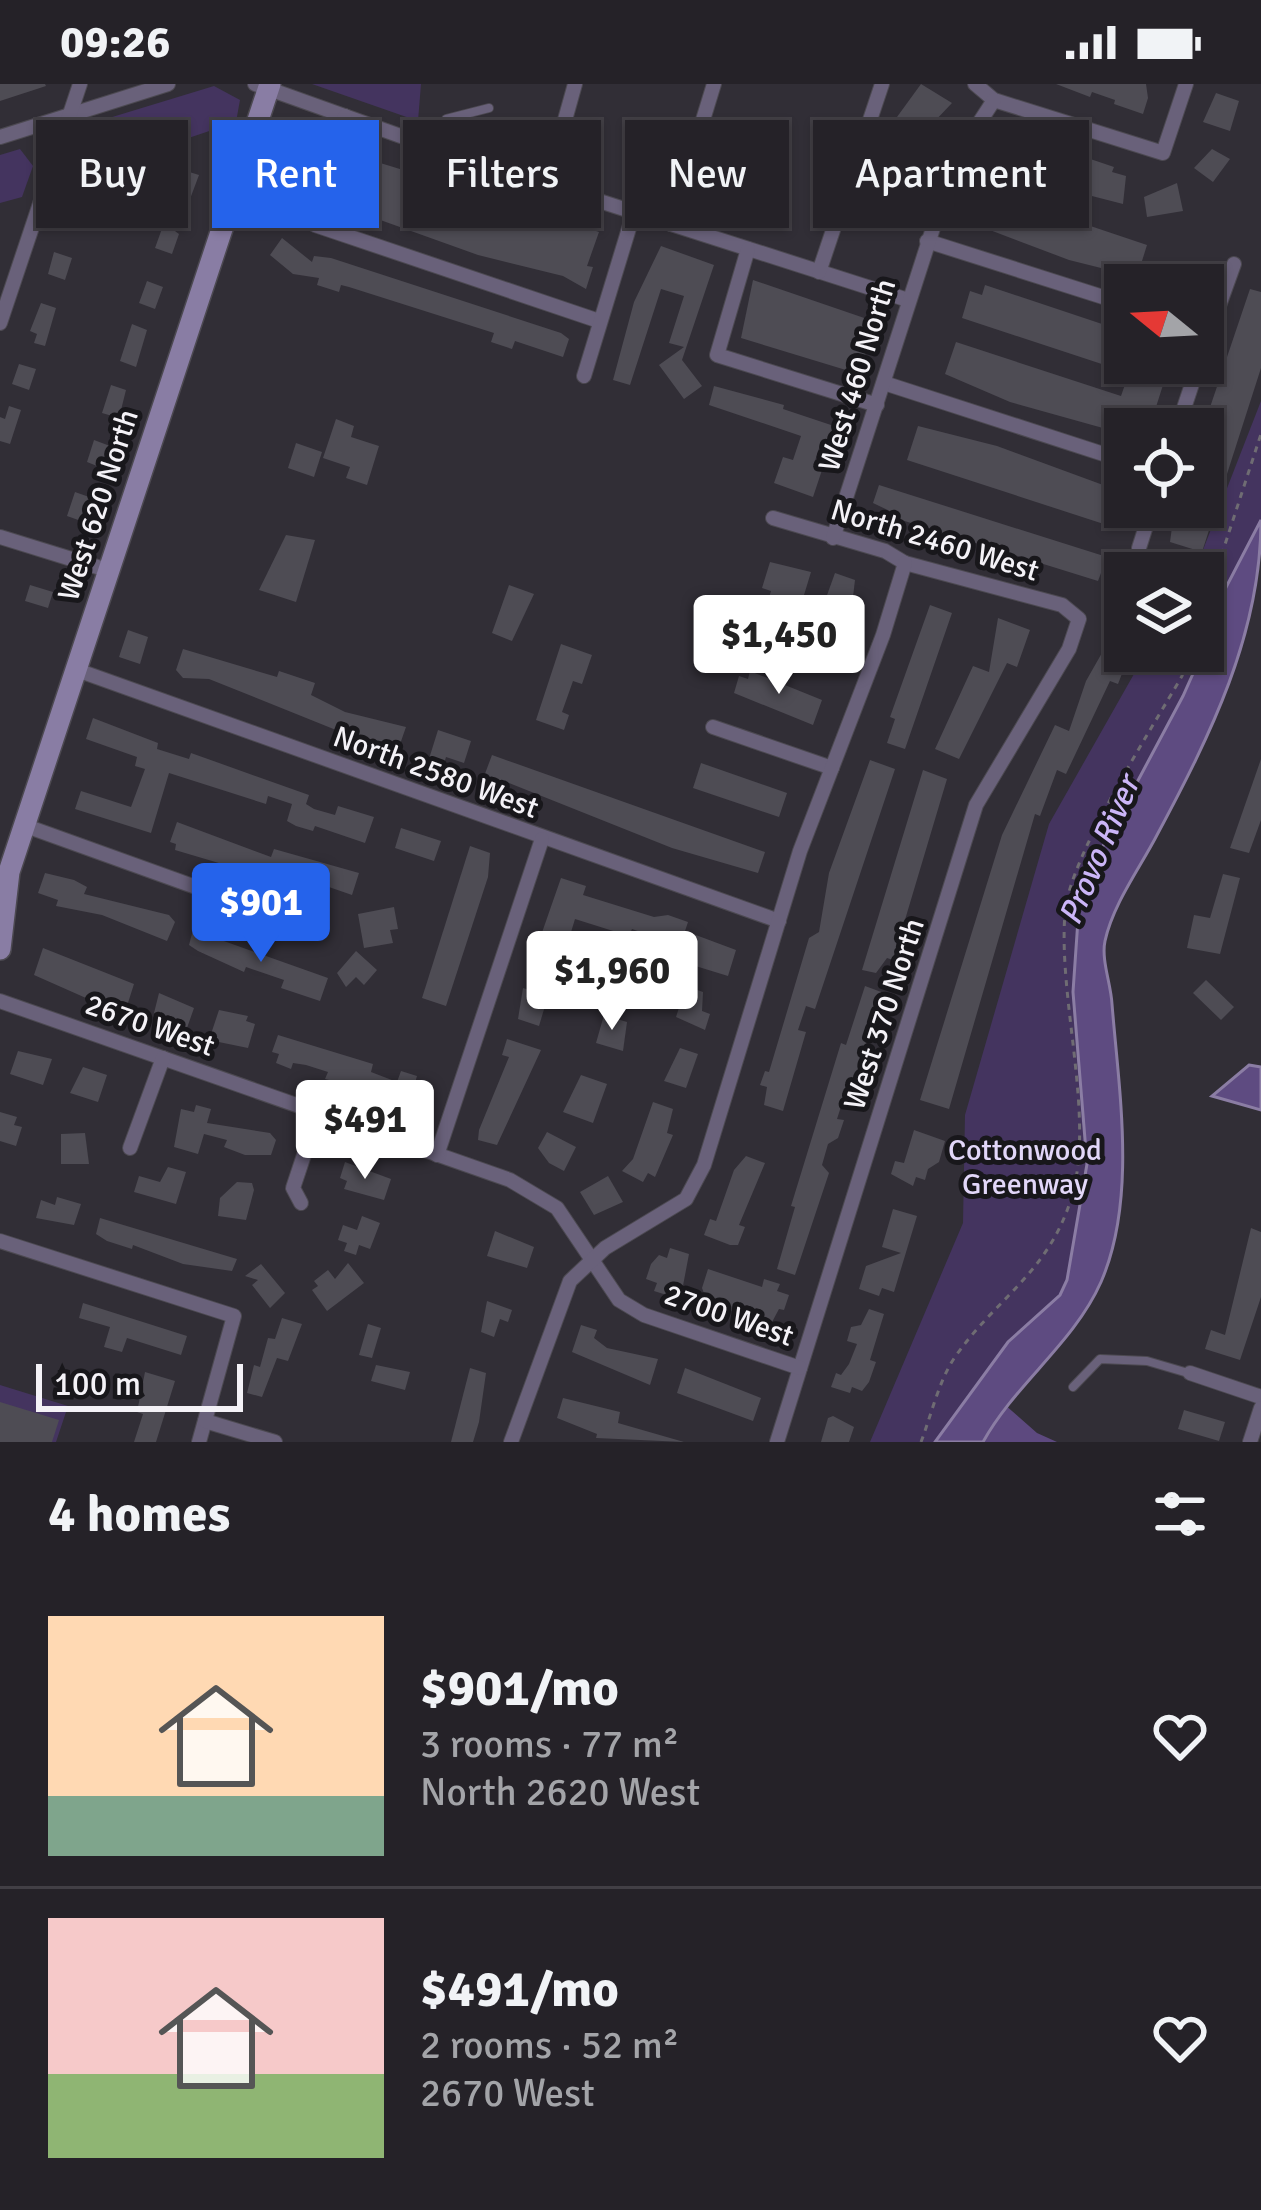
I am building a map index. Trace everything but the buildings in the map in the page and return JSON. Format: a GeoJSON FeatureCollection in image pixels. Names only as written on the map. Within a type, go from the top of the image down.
{"type":"FeatureCollection","features":[{"type":"Feature","properties":{"kind":"street"},"geometry":{"type":"LineString","coordinates":[[0,322],[80,84]]}},
{"type":"Feature","properties":{"kind":"street"},"geometry":{"type":"LineString","coordinates":[[0,137],[168,84]]}},
{"type":"Feature","properties":{"kind":"street"},"geometry":{"type":"LineString","coordinates":[[565,120],[575,84]]}},
{"type":"Feature","properties":{"kind":"street"},"geometry":{"type":"LineString","coordinates":[[703,120],[714,84]]}},
{"type":"Feature","properties":{"kind":"street"},"geometry":{"type":"LineString","coordinates":[[819,272],[882,84]]}},
{"type":"Feature","properties":{"kind":"street"},"geometry":{"type":"LineString","coordinates":[[975,84],[994,100],[1163,153],[1186,84]]}},
{"type":"Feature","properties":{"kind":"street"},"geometry":{"type":"LineString","coordinates":[[264,85],[403,136]]}},
{"type":"Feature","properties":{"kind":"street","name":"West 620 North"},"geometry":{"type":"LineString","coordinates":[[0,949],[9,872],[264,85]]}},
{"type":"Feature","properties":{"kind":"street","name":"West 460 North"},"geometry":{"type":"LineString","coordinates":[[833,538],[955,160],[994,100]]}},
{"type":"Feature","properties":{"kind":"street"},"geometry":{"type":"LineString","coordinates":[[345,116],[315,224],[599,321]]}},
{"type":"Feature","properties":{"kind":"street"},"geometry":{"type":"LineString","coordinates":[[584,376],[629,228]]}},
{"type":"Feature","properties":{"kind":"street"},"geometry":{"type":"LineString","coordinates":[[683,228],[908,300]]}},
{"type":"Feature","properties":{"kind":"street"},"geometry":{"type":"LineString","coordinates":[[927,241],[1104,297]]}},
{"type":"Feature","properties":{"kind":"street"},"geometry":{"type":"LineString","coordinates":[[748,249],[717,355],[877,405]]}},
{"type":"Feature","properties":{"kind":"street"},"geometry":{"type":"LineString","coordinates":[[1224,288],[1234,264]]}},
{"type":"Feature","properties":{"kind":"street"},"geometry":{"type":"LineString","coordinates":[[884,383],[1104,454]]}},
{"type":"Feature","properties":{"kind":"street","name":"North 2460 West"},"geometry":{"type":"LineString","coordinates":[[773,518],[885,551],[905,563],[1062,605],[1079,619]]}},
{"type":"Feature","properties":{"kind":"street"},"geometry":{"type":"LineString","coordinates":[[1139,548],[1145,528]]}},
{"type":"Feature","properties":{"kind":"street"},"geometry":{"type":"LineString","coordinates":[[0,537],[107,570]]}},
{"type":"Feature","properties":{"kind":"street"},"geometry":{"type":"LineString","coordinates":[[511,1442],[560,1295],[589,1263],[686,1199],[704,1165],[779,921],[905,563]]}},
{"type":"Feature","properties":{"kind":"street","name":"West 370 North"},"geometry":{"type":"LineString","coordinates":[[777,1442],[976,805],[1069,649],[1079,619]]}},
{"type":"Feature","properties":{"kind":"street","name":"North 2580 West"},"geometry":{"type":"LineString","coordinates":[[77,670],[779,921]]}},
{"type":"Feature","properties":{"kind":"street"},"geometry":{"type":"LineString","coordinates":[[713,727],[832,768]]}},
{"type":"Feature","properties":{"kind":"street"},"geometry":{"type":"LineString","coordinates":[[26,826],[307,927]]}},
{"type":"Feature","properties":{"kind":"street"},"geometry":{"type":"LineString","coordinates":[[437,1155],[542,839]]}},
{"type":"Feature","properties":{"kind":"street","name":"2670 West"},"geometry":{"type":"LineString","coordinates":[[0,1001],[510,1180],[556,1208],[589,1263]]}},
{"type":"Feature","properties":{"kind":"street"},"geometry":{"type":"LineString","coordinates":[[130,1148],[163,1058]]}},
{"type":"Feature","properties":{"kind":"street"},"geometry":{"type":"LineString","coordinates":[[301,1203],[293,1188],[319,1113]]}},
{"type":"Feature","properties":{"kind":"street"},"geometry":{"type":"LineString","coordinates":[[0,1241],[234,1316],[199,1442]]}},
{"type":"Feature","properties":{"kind":"street","name":"2700 West"},"geometry":{"type":"LineString","coordinates":[[589,1263],[619,1300],[644,1315],[800,1368]]}},
{"type":"Feature","properties":{"kind":"street"},"geometry":{"type":"LineString","coordinates":[[1190,1373],[1261,1397]]}},
{"type":"Feature","properties":{"kind":"street"},"geometry":{"type":"LineString","coordinates":[[1250,1442],[1261,1408]]}},
{"type":"Feature","properties":{"kind":"street"},"geometry":{"type":"LineString","coordinates":[[205,1420],[275,1442]]}},
{"type":"Feature","properties":{"kind":"lane"},"geometry":{"type":"LineString","coordinates":[[446,120],[489,108]]}},
{"type":"Feature","properties":{"kind":"lane"},"geometry":{"type":"LineString","coordinates":[[1073,1387],[1100,1359],[1147,1361],[1190,1373]]}},
{"type":"Feature","properties":{"kind":"path"},"geometry":{"type":"LineString","coordinates":[[1223,552],[1261,434]]}},
{"type":"Feature","properties":{"kind":"path"},"geometry":{"type":"LineString","coordinates":[[921,1442],[952,1359],[1030,1278],[1072,1194],[1079,1161],[1064,993],[1065,909],[1078,861],[1183,672]]}},
{"type":"Feature","properties":{"kind":"green space"},"geometry":{"type":"Polygon","coordinates":[[[312,84],[421,84],[415,120],[312,84]]]}},
{"type":"Feature","properties":{"kind":"green space"},"geometry":{"type":"Polygon","coordinates":[[[214,86],[240,100],[236,120],[212,120],[212,130],[188,138],[188,120],[102,120],[214,86]]]}},
{"type":"Feature","properties":{"kind":"green space"},"geometry":{"type":"Polygon","coordinates":[[[20,149],[33,166],[22,197],[0,203],[0,155],[20,149]]]}},
{"type":"Feature","properties":{"kind":"green space"},"geometry":{"type":"Polygon","coordinates":[[[1261,401],[1261,520],[1224,596],[1224,552],[1202,552],[1212,528],[1224,528],[1224,496],[1261,401]]]}},
{"type":"Feature","properties":{"kind":"green space","name":"Cottonwood Greenway"},"geometry":{"type":"Polygon","coordinates":[[[1135,672],[1192,672],[1102,848],[1077,914],[1073,992],[1087,1164],[1067,1280],[1060,1295],[1008,1342],[935,1442],[870,1442],[963,1223],[965,1115],[1049,824],[1135,672]]]}},
{"type":"Feature","properties":{"kind":"green space"},"geometry":{"type":"Polygon","coordinates":[[[0,1385],[68,1406],[56,1442],[0,1442],[0,1385]]]}},
{"type":"Feature","properties":{"kind":"shaded area"},"geometry":{"type":"Polygon","coordinates":[[[1261,520],[1252,603],[1229,683],[1196,760],[1120,900],[1105,941],[1123,1145],[1112,1250],[1101,1282],[1076,1325],[983,1442],[935,1442],[1008,1342],[1060,1295],[1067,1280],[1087,1164],[1073,992],[1079,905],[1102,848],[1194,672],[1224,672],[1224,591],[1261,520]]]}},
{"type":"Feature","properties":{"kind":"shaded area"},"geometry":{"type":"Polygon","coordinates":[[[1249,1065],[1261,1067],[1261,1110],[1212,1096],[1249,1065]]]}},
{"type":"Feature","properties":{"kind":"shaded area"},"geometry":{"type":"Polygon","coordinates":[[[1004,1404],[1037,1433],[1057,1442],[983,1442],[1004,1404]]]}},
{"type":"Feature","properties":{"kind":"water label","name":"Provo River"},"geometry":{"type":"Point","coordinates":[1098,850]}}]}
